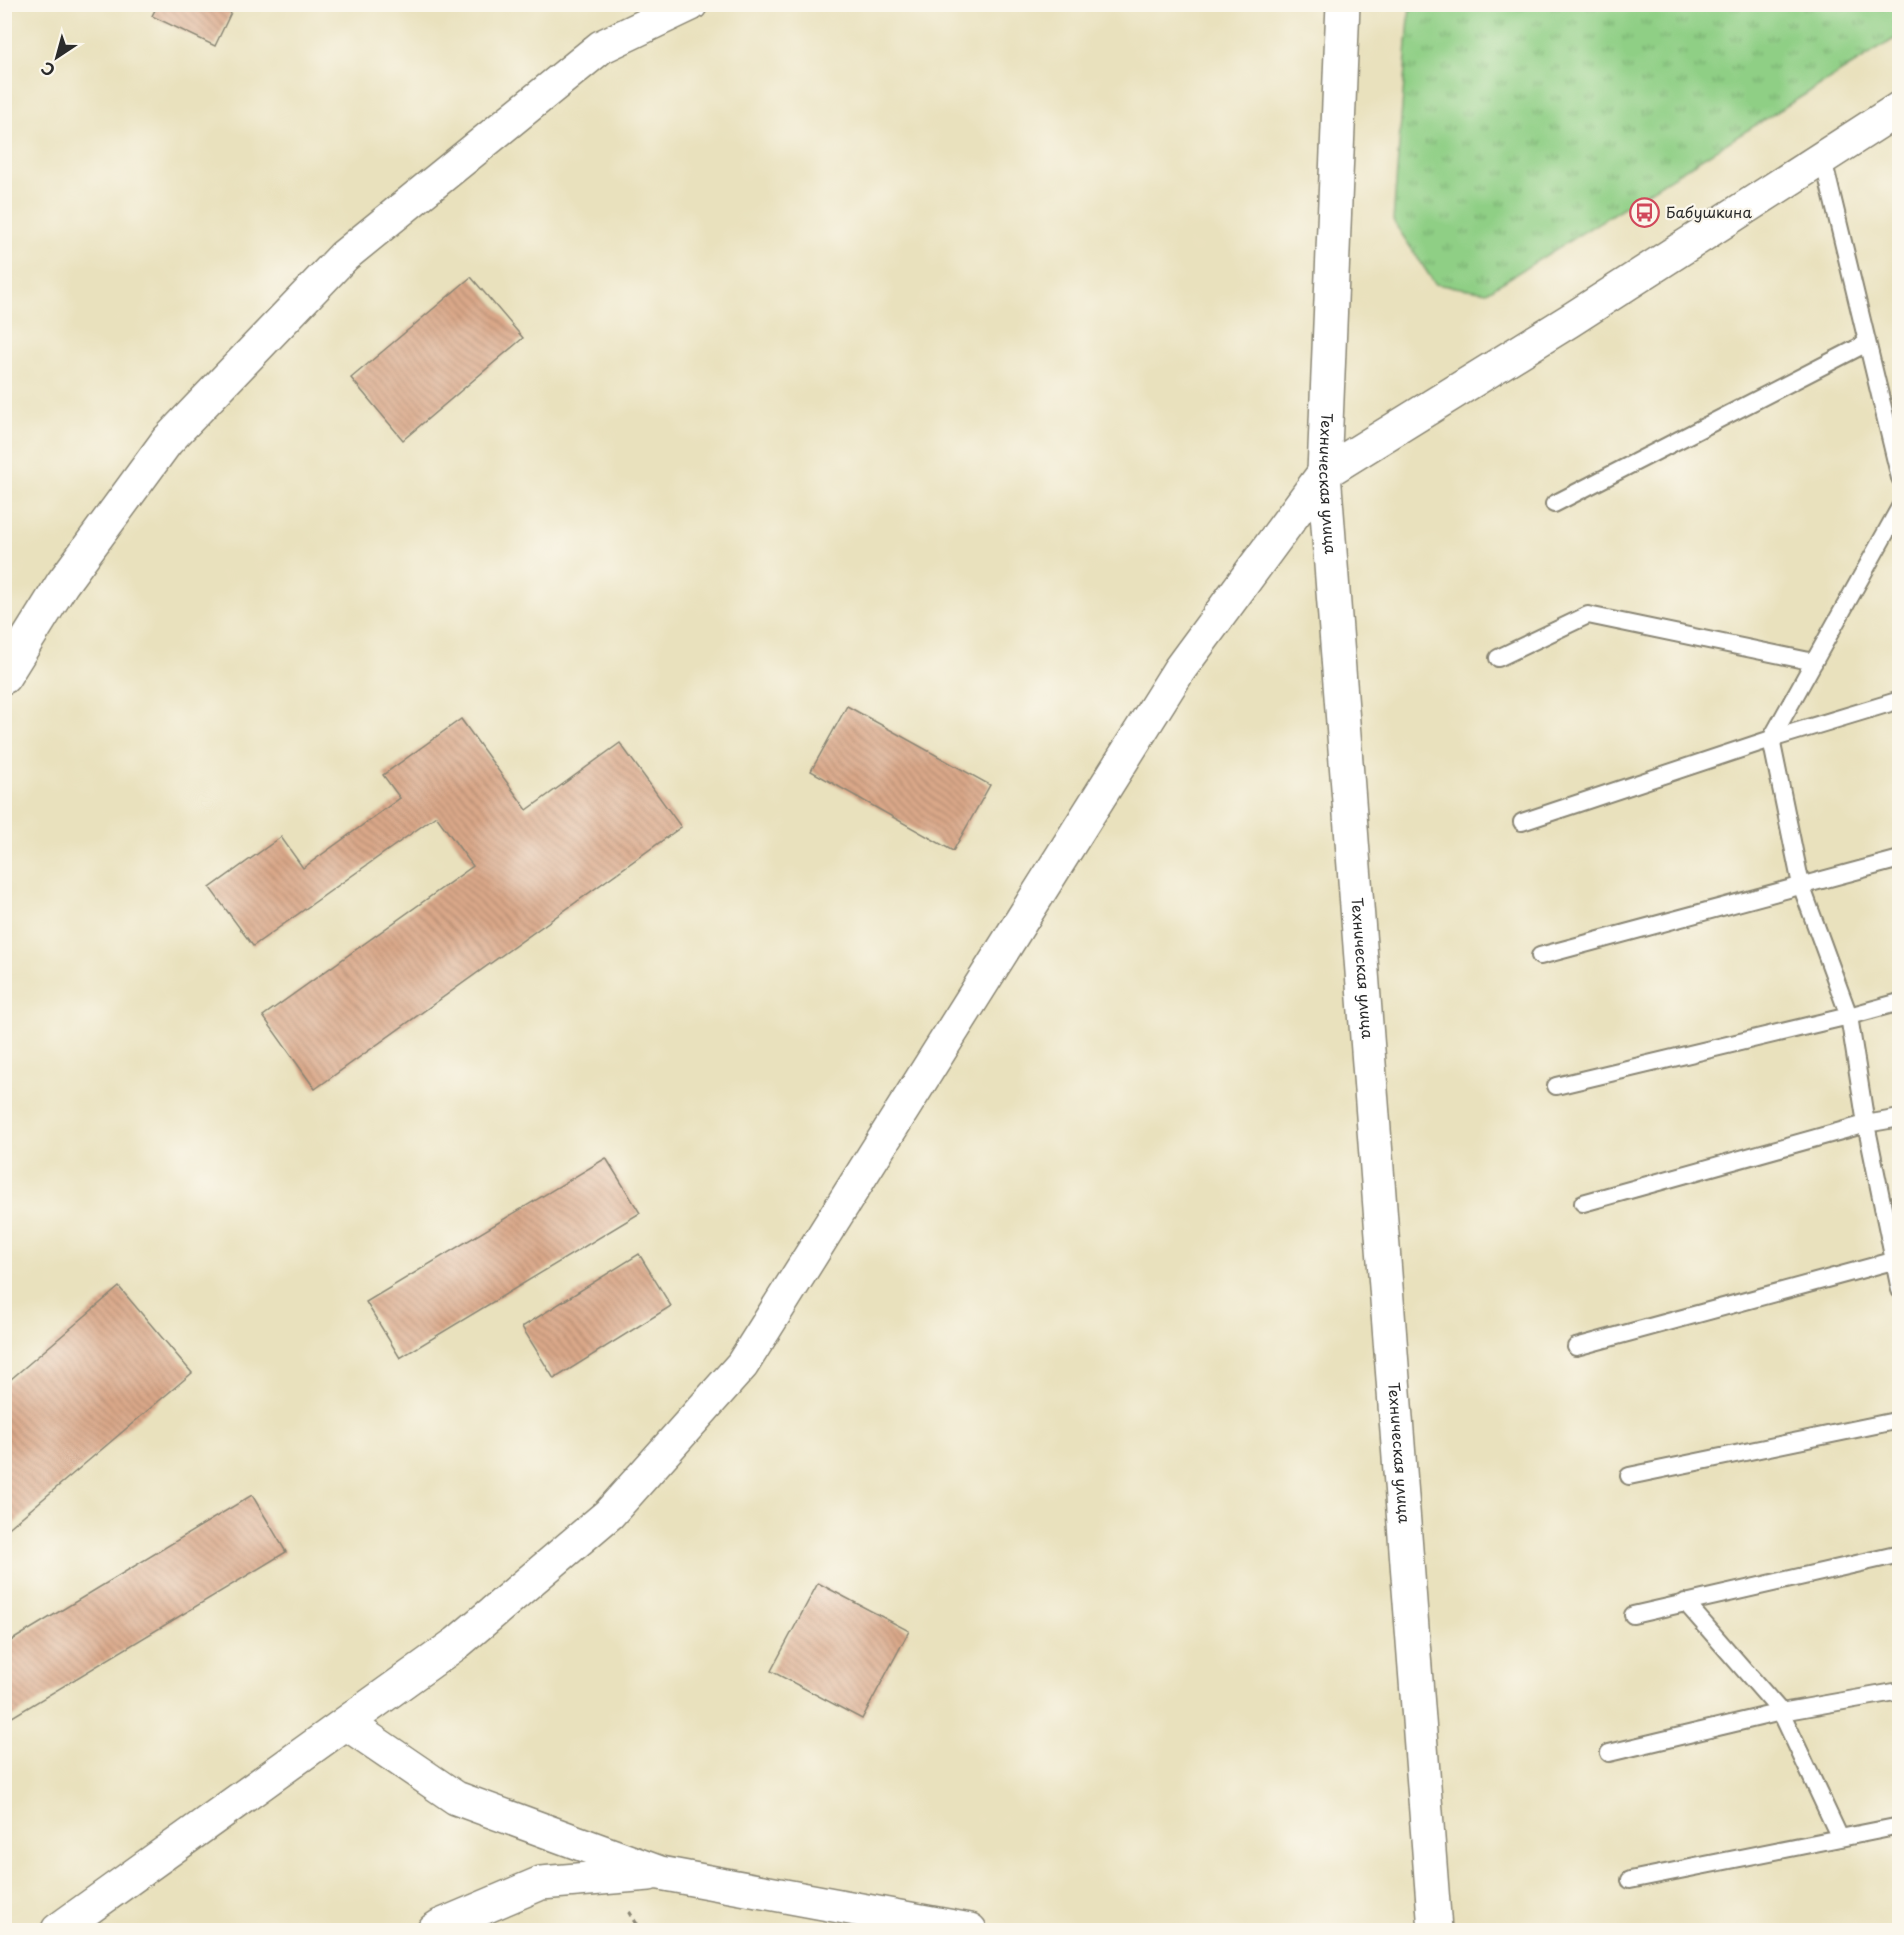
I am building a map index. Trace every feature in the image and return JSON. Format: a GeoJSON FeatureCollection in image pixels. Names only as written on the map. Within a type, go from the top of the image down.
{"type":"FeatureCollection","features":[{"type":"Feature","properties":{"kind":"street"},"geometry":{"type":"LineString","coordinates":[[4,677],[62,584],[167,441],[344,256],[601,47],[691,4]]}},
{"type":"Feature","properties":{"kind":"street","name":"Техническая улица"},"geometry":{"type":"LineString","coordinates":[[1343,4],[1324,473],[1435,1930]]}},
{"type":"Feature","properties":{"kind":"street"},"geometry":{"type":"LineString","coordinates":[[58,1930],[456,1643],[609,1514],[742,1365],[1179,670],[1324,473],[1569,321],[1899,108]]}},
{"type":"Feature","properties":{"kind":"street"},"geometry":{"type":"LineString","coordinates":[[346,1723],[456,1798],[660,1873],[970,1930]]}},
{"type":"Feature","properties":{"kind":"street"},"geometry":{"type":"LineString","coordinates":[[434,1930],[541,1883],[660,1873]]}},
{"type":"Feature","properties":{"kind":"lane"},"geometry":{"type":"LineString","coordinates":[[1823,159],[1899,478]]}},
{"type":"Feature","properties":{"kind":"lane"},"geometry":{"type":"LineString","coordinates":[[1554,504],[1867,343]]}},
{"type":"Feature","properties":{"kind":"lane"},"geometry":{"type":"LineString","coordinates":[[1899,507],[1772,738],[1801,885],[1849,1016],[1866,1124],[1896,1260],[1899,1290]]}},
{"type":"Feature","properties":{"kind":"lane"},"geometry":{"type":"LineString","coordinates":[[1498,658],[1588,615],[1814,662]]}},
{"type":"Feature","properties":{"kind":"lane"},"geometry":{"type":"LineString","coordinates":[[1522,822],[1772,738],[1899,700]]}},
{"type":"Feature","properties":{"kind":"lane"},"geometry":{"type":"LineString","coordinates":[[1540,956],[1899,859]]}},
{"type":"Feature","properties":{"kind":"lane"},"geometry":{"type":"LineString","coordinates":[[1557,1086],[1899,1002]]}},
{"type":"Feature","properties":{"kind":"lane"},"geometry":{"type":"LineString","coordinates":[[1583,1203],[1866,1124],[1899,1118]]}},
{"type":"Feature","properties":{"kind":"lane"},"geometry":{"type":"LineString","coordinates":[[1576,1347],[1896,1260]]}},
{"type":"Feature","properties":{"kind":"lane"},"geometry":{"type":"LineString","coordinates":[[1629,1476],[1899,1420]]}},
{"type":"Feature","properties":{"kind":"lane"},"geometry":{"type":"LineString","coordinates":[[1633,1614],[1899,1554]]}},
{"type":"Feature","properties":{"kind":"lane"},"geometry":{"type":"LineString","coordinates":[[1685,1602],[1781,1712],[1840,1838]]}},
{"type":"Feature","properties":{"kind":"lane"},"geometry":{"type":"LineString","coordinates":[[1609,1753],[1781,1712],[1899,1691]]}},
{"type":"Feature","properties":{"kind":"lane"},"geometry":{"type":"LineString","coordinates":[[1630,1880],[1899,1826]]}},
{"type":"Feature","properties":{"kind":"green space"},"geometry":{"type":"Polygon","coordinates":[[[1410,5],[1899,5],[1899,36],[1487,292],[1435,284],[1393,221],[1410,5]]]}},
{"type":"Feature","properties":{"kind":"building"},"geometry":{"type":"Polygon","coordinates":[[[158,4],[235,4],[215,46],[152,16],[158,4]]]}},
{"type":"Feature","properties":{"kind":"building"},"geometry":{"type":"Polygon","coordinates":[[[471,277],[523,338],[403,440],[351,378],[471,277]]]}},
{"type":"Feature","properties":{"kind":"building"},"geometry":{"type":"Polygon","coordinates":[[[847,706],[990,785],[953,851],[811,771],[847,706]]]}},
{"type":"Feature","properties":{"kind":"building"},"geometry":{"type":"Polygon","coordinates":[[[461,719],[527,810],[620,743],[681,827],[315,1089],[263,1016],[473,866],[436,816],[253,946],[210,888],[281,837],[303,868],[400,798],[383,775],[461,719]]]}},
{"type":"Feature","properties":{"kind":"building"},"geometry":{"type":"Polygon","coordinates":[[[606,1158],[640,1213],[400,1358],[366,1302],[606,1158]]]}},
{"type":"Feature","properties":{"kind":"building"},"geometry":{"type":"Polygon","coordinates":[[[639,1254],[671,1306],[554,1379],[522,1327],[639,1254]]]}},
{"type":"Feature","properties":{"kind":"building"},"geometry":{"type":"Polygon","coordinates":[[[119,1287],[192,1373],[4,1532],[4,1385],[119,1287]]]}},
{"type":"Feature","properties":{"kind":"building"},"geometry":{"type":"Polygon","coordinates":[[[252,1495],[286,1552],[4,1722],[4,1645],[252,1495]]]}},
{"type":"Feature","properties":{"kind":"building"},"geometry":{"type":"Polygon","coordinates":[[[818,1583],[909,1631],[862,1719],[771,1671],[818,1583]]]}},
{"type":"Feature","properties":{"kind":"place","name":"Бабушкина"},"geometry":{"type":"Point","coordinates":[1645,213]}}]}
